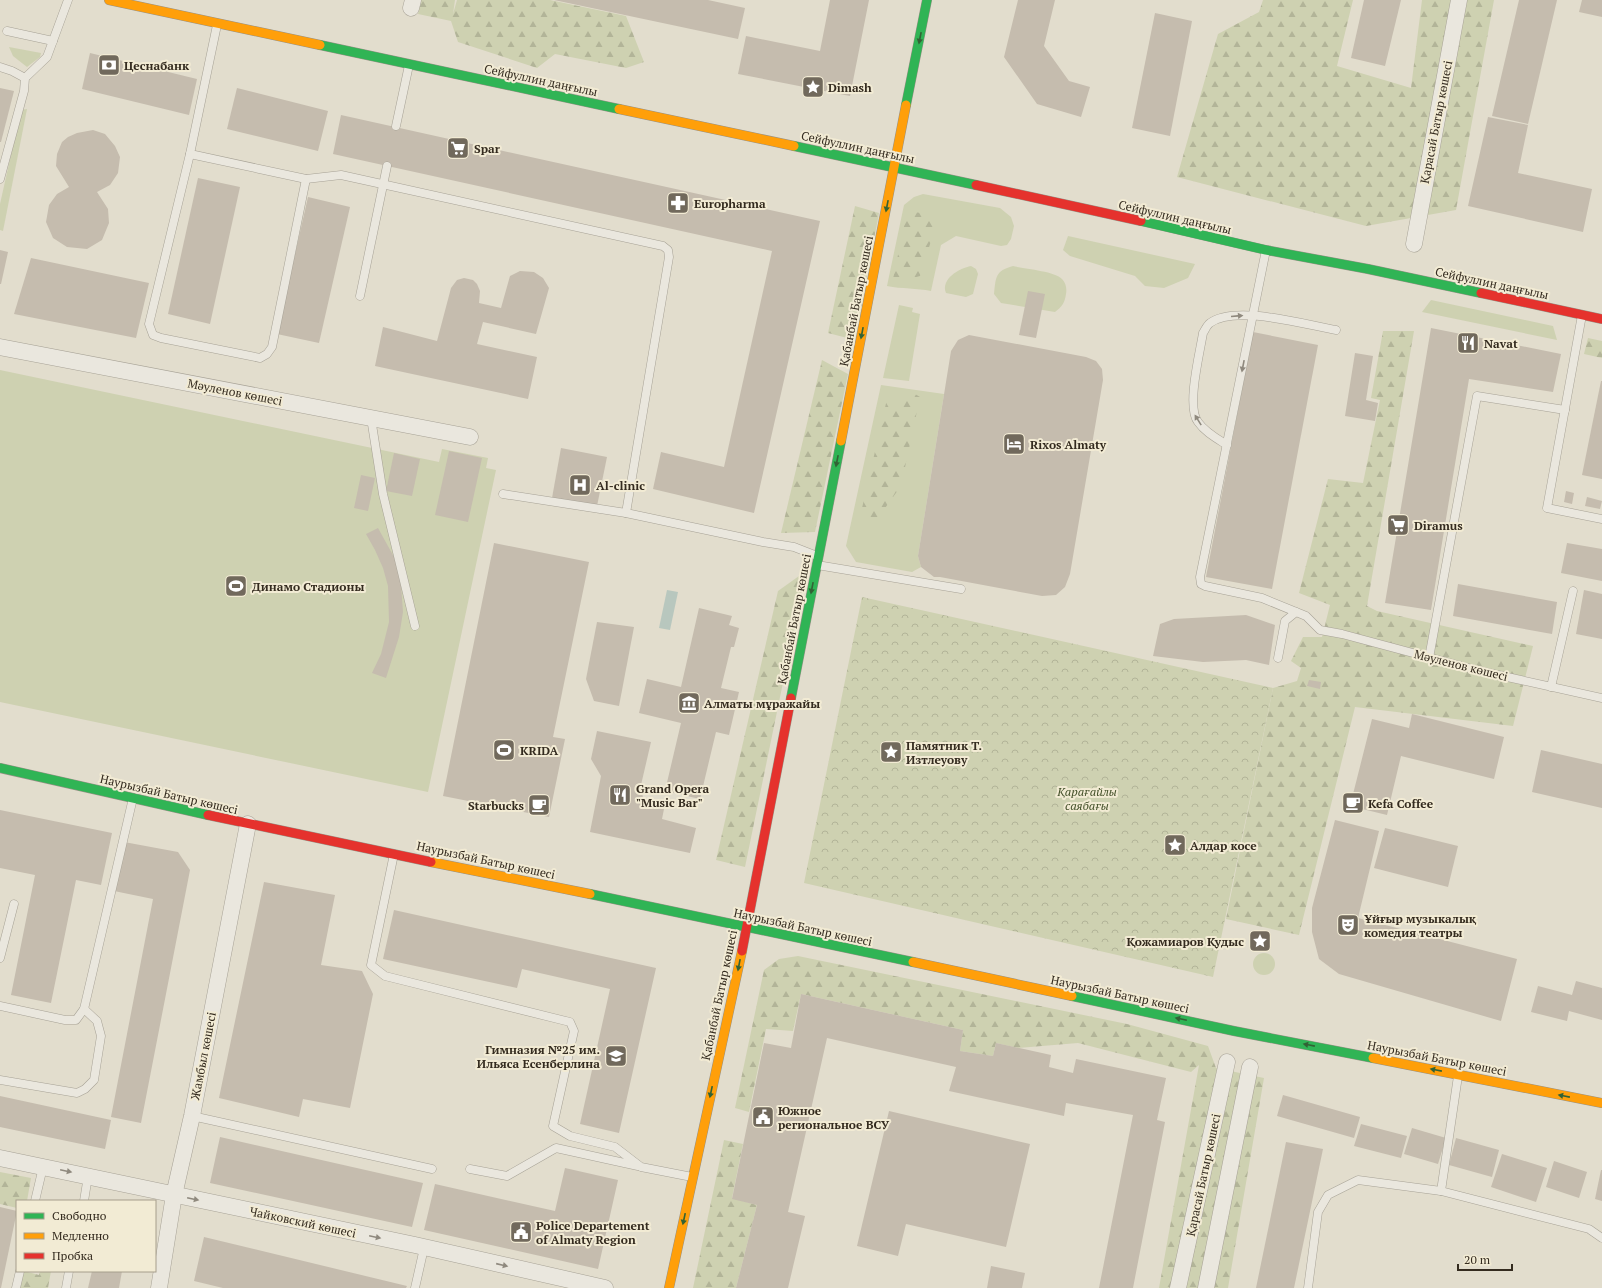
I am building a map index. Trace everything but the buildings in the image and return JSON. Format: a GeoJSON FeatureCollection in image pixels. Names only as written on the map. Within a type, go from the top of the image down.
{"type":"FeatureCollection","features":[{"type":"Feature","properties":{"kind":"main road","name":"Сейфуллин даңғылы"},"geometry":{"type":"LineString","coordinates":[[109,0],[895,167],[1266,250],[1368,269],[1602,319]]}},
{"type":"Feature","properties":{"kind":"main road","name":"Қабанбай Батыр көшесі"},"geometry":{"type":"LineString","coordinates":[[669,1288],[739,964],[927,0]]}},
{"type":"Feature","properties":{"kind":"main road","name":"Наурызбай Батыр көшесі"},"geometry":{"type":"LineString","coordinates":[[0,768],[248,824],[394,853],[1227,1029],[1602,1103]]}},
{"type":"Feature","properties":{"kind":"street","name":"Қарасай Батыр көшесі"},"geometry":{"type":"LineString","coordinates":[[1414,244],[1459,0]]}},
{"type":"Feature","properties":{"kind":"street","name":"Мәуленов көшесі"},"geometry":{"type":"LineString","coordinates":[[0,347],[470,437]]}},
{"type":"Feature","properties":{"kind":"street","name":"Жамбыл көшесі"},"geometry":{"type":"LineString","coordinates":[[159,1288],[174,1195],[192,1116],[248,824]]}},
{"type":"Feature","properties":{"kind":"street","name":"Қарасай Батыр көшесі"},"geometry":{"type":"LineString","coordinates":[[1178,1288],[1227,1062]]}},
{"type":"Feature","properties":{"kind":"street","name":"Қарасай Батыр көшесі"},"geometry":{"type":"LineString","coordinates":[[1206,1288],[1250,1067]]}},
{"type":"Feature","properties":{"kind":"street","name":"Чайковский көшесі"},"geometry":{"type":"LineString","coordinates":[[0,1158],[174,1195],[419,1242],[605,1288]]}},
{"type":"Feature","properties":{"kind":"lane"},"geometry":{"type":"LineString","coordinates":[[0,179],[24,91],[25,78],[47,57],[68,0]]}},
{"type":"Feature","properties":{"kind":"lane"},"geometry":{"type":"LineString","coordinates":[[217,24],[190,154],[149,324],[153,335],[161,338],[260,358],[267,354],[272,347],[306,179]]}},
{"type":"Feature","properties":{"kind":"lane"},"geometry":{"type":"LineString","coordinates":[[7,31],[53,42]]}},
{"type":"Feature","properties":{"kind":"lane"},"geometry":{"type":"LineString","coordinates":[[396,126],[410,64]]}},
{"type":"Feature","properties":{"kind":"lane"},"geometry":{"type":"LineString","coordinates":[[0,67],[25,78]]}},
{"type":"Feature","properties":{"kind":"lane"},"geometry":{"type":"LineString","coordinates":[[190,154],[306,179],[341,175],[663,246],[668,250],[669,257],[626,513]]}},
{"type":"Feature","properties":{"kind":"lane"},"geometry":{"type":"LineString","coordinates":[[360,296],[387,166]]}},
{"type":"Feature","properties":{"kind":"lane"},"geometry":{"type":"LineString","coordinates":[[1266,250],[1200,577],[1201,584],[1205,586],[1262,598],[1296,612],[1285,621],[1278,658]]}},
{"type":"Feature","properties":{"kind":"lane"},"geometry":{"type":"LineString","coordinates":[[1227,445],[1208,432],[1197,421],[1194,414],[1192,399],[1202,333],[1208,324],[1220,317],[1253,314],[1336,330]]}},
{"type":"Feature","properties":{"kind":"lane"},"geometry":{"type":"LineString","coordinates":[[1583,315],[1547,508],[1602,519]]}},
{"type":"Feature","properties":{"kind":"lane"},"geometry":{"type":"LineString","coordinates":[[1429,658],[1477,396],[1565,410]]}},
{"type":"Feature","properties":{"kind":"lane"},"geometry":{"type":"LineString","coordinates":[[370,418],[383,494],[415,626]]}},
{"type":"Feature","properties":{"kind":"lane"},"geometry":{"type":"LineString","coordinates":[[503,494],[626,513],[794,547],[817,560],[961,589]]}},
{"type":"Feature","properties":{"kind":"lane"},"geometry":{"type":"LineString","coordinates":[[1550,687],[1573,591]]}},
{"type":"Feature","properties":{"kind":"lane","name":"Мәуленов көшесі"},"geometry":{"type":"LineString","coordinates":[[1296,612],[1306,616],[1320,630],[1342,634],[1480,672],[1602,698]]}},
{"type":"Feature","properties":{"kind":"lane"},"geometry":{"type":"LineString","coordinates":[[0,1006],[65,1020],[76,1020],[84,1009],[133,798]]}},
{"type":"Feature","properties":{"kind":"lane"},"geometry":{"type":"LineString","coordinates":[[394,853],[371,965],[385,976],[570,1022],[574,1031],[553,1126],[570,1136],[614,1147],[641,1167]]}},
{"type":"Feature","properties":{"kind":"lane"},"geometry":{"type":"LineString","coordinates":[[0,958],[14,904]]}},
{"type":"Feature","properties":{"kind":"lane"},"geometry":{"type":"LineString","coordinates":[[0,1080],[77,1093],[85,1089],[94,1080],[101,1036],[97,1020],[84,1009]]}},
{"type":"Feature","properties":{"kind":"lane"},"geometry":{"type":"LineString","coordinates":[[1441,1191],[1458,1075]]}},
{"type":"Feature","properties":{"kind":"lane"},"geometry":{"type":"LineString","coordinates":[[192,1116],[432,1169]]}},
{"type":"Feature","properties":{"kind":"lane"},"geometry":{"type":"LineString","coordinates":[[470,1169],[507,1176],[556,1148],[692,1177]]}},
{"type":"Feature","properties":{"kind":"lane"},"geometry":{"type":"LineString","coordinates":[[35,1200],[43,1167]]}},
{"type":"Feature","properties":{"kind":"lane"},"geometry":{"type":"LineString","coordinates":[[84,1200],[88,1176]]}},
{"type":"Feature","properties":{"kind":"lane"},"geometry":{"type":"LineString","coordinates":[[1308,1288],[1318,1212],[1328,1195],[1358,1180],[1441,1191],[1589,1229],[1602,1238]]}},
{"type":"Feature","properties":{"kind":"lane"},"geometry":{"type":"LineString","coordinates":[[415,1288],[419,1242]]}},
{"type":"Feature","properties":{"kind":"lane"},"geometry":{"type":"LineString","coordinates":[[16,1288],[20,1272]]}},
{"type":"Feature","properties":{"kind":"lane"},"geometry":{"type":"LineString","coordinates":[[66,1288],[70,1272]]}},
{"type":"Feature","properties":{"kind":"green space"},"geometry":{"type":"Polygon","coordinates":[[[421,0],[455,0],[453,14],[457,0],[550,0],[626,16],[644,62],[626,68],[555,54],[537,68],[458,42],[451,21],[418,14],[421,0]]]}},
{"type":"Feature","properties":{"kind":"green space"},"geometry":{"type":"Polygon","coordinates":[[[1263,0],[1353,0],[1337,66],[1411,88],[1422,0],[1494,0],[1456,210],[1366,226],[1177,177],[1218,34],[1259,12],[1263,0]]]}},
{"type":"Feature","properties":{"kind":"green space"},"geometry":{"type":"Polygon","coordinates":[[[9,47],[41,53],[40,57],[27,67],[13,56],[9,47]]]}},
{"type":"Feature","properties":{"kind":"green space"},"geometry":{"type":"Polygon","coordinates":[[[27,109],[3,231],[0,230],[0,204],[21,110],[27,109]]]}},
{"type":"Feature","properties":{"kind":"green space"},"geometry":{"type":"Polygon","coordinates":[[[923,194],[1000,208],[1011,217],[1014,226],[1011,239],[1007,245],[1001,246],[956,236],[941,245],[931,291],[887,286],[904,205],[914,197],[923,194]]]}},
{"type":"Feature","properties":{"kind":"green space"},"geometry":{"type":"Polygon","coordinates":[[[855,206],[879,213],[855,340],[828,333],[855,206]]]}},
{"type":"Feature","properties":{"kind":"green space"},"geometry":{"type":"Polygon","coordinates":[[[907,211],[935,215],[931,241],[920,276],[905,280],[893,279],[907,211]]]}},
{"type":"Feature","properties":{"kind":"green space"},"geometry":{"type":"Polygon","coordinates":[[[1068,236],[1195,264],[1188,278],[1164,288],[1145,286],[1135,276],[1070,256],[1063,250],[1068,236]]]}},
{"type":"Feature","properties":{"kind":"green space"},"geometry":{"type":"Polygon","coordinates":[[[971,266],[976,269],[978,274],[973,294],[966,297],[946,293],[945,288],[948,279],[962,269],[971,266]]]}},
{"type":"Feature","properties":{"kind":"green space"},"geometry":{"type":"Polygon","coordinates":[[[1013,266],[1046,272],[1062,279],[1066,290],[1063,304],[1055,312],[1001,303],[994,294],[996,279],[1003,270],[1013,266]]]}},
{"type":"Feature","properties":{"kind":"green space"},"geometry":{"type":"Polygon","coordinates":[[[1431,300],[1553,326],[1557,340],[1422,312],[1431,300]]]}},
{"type":"Feature","properties":{"kind":"green space"},"geometry":{"type":"Polygon","coordinates":[[[899,305],[913,308],[912,312],[920,314],[909,381],[883,378],[899,305]]]}},
{"type":"Feature","properties":{"kind":"green space"},"geometry":{"type":"Polygon","coordinates":[[[1383,331],[1414,331],[1367,606],[1377,611],[1533,646],[1513,726],[1355,707],[1299,935],[1226,919],[1273,688],[1297,681],[1301,668],[1291,661],[1303,637],[1322,637],[1330,605],[1299,593],[1328,479],[1363,483],[1380,400],[1371,398],[1383,331]]]}},
{"type":"Feature","properties":{"kind":"green space"},"geometry":{"type":"Polygon","coordinates":[[[1588,338],[1602,341],[1602,358],[1584,354],[1588,338]]]}},
{"type":"Feature","properties":{"kind":"green space"},"geometry":{"type":"Polygon","coordinates":[[[822,360],[848,374],[815,532],[781,533],[822,360]]]}},
{"type":"Feature","properties":{"kind":"green space","name":"Динамо Стадионы"},"geometry":{"type":"Polygon","coordinates":[[[0,370],[439,462],[442,449],[488,458],[486,468],[496,470],[428,792],[0,702],[0,370]]]}},
{"type":"Feature","properties":{"kind":"green space"},"geometry":{"type":"Polygon","coordinates":[[[881,385],[944,394],[918,556],[921,567],[912,572],[856,562],[846,546],[881,385]]]}},
{"type":"Feature","properties":{"kind":"green space"},"geometry":{"type":"Polygon","coordinates":[[[915,394],[920,397],[901,486],[875,522],[860,517],[887,399],[902,398],[915,394]]]}},
{"type":"Feature","properties":{"kind":"green space"},"geometry":{"type":"Polygon","coordinates":[[[806,571],[745,867],[716,860],[778,591],[806,571]]]}},
{"type":"Feature","properties":{"kind":"green space","name":"Қарағайлы саябағы"},"geometry":{"type":"Polygon","coordinates":[[[862,597],[1273,688],[1213,977],[804,883],[862,597]]]}},
{"type":"Feature","properties":{"kind":"green space"},"geometry":{"type":"Polygon","coordinates":[[[1264,953],[1272,956],[1275,964],[1272,972],[1264,975],[1256,972],[1253,964],[1256,956],[1264,953]]]}},
{"type":"Feature","properties":{"kind":"green space"},"geometry":{"type":"Polygon","coordinates":[[[798,956],[1127,1024],[1208,1046],[1216,1068],[1264,1078],[1228,1288],[1159,1288],[1199,1065],[1191,1072],[1078,1043],[1018,1048],[996,1043],[993,1056],[960,1051],[963,1030],[801,994],[793,1031],[766,1029],[749,1112],[735,1108],[764,970],[779,959],[798,956]]]}},
{"type":"Feature","properties":{"kind":"green space"},"geometry":{"type":"Polygon","coordinates":[[[724,1140],[743,1144],[732,1198],[757,1205],[736,1288],[693,1288],[724,1140]]]}},
{"type":"Feature","properties":{"kind":"green space"},"geometry":{"type":"Polygon","coordinates":[[[0,1172],[31,1178],[27,1200],[16,1200],[16,1208],[0,1204],[0,1172]]]}},
{"type":"Feature","properties":{"kind":"green space"},"geometry":{"type":"Polygon","coordinates":[[[24,1272],[39,1275],[40,1272],[51,1272],[48,1288],[20,1288],[24,1272]]]}},
{"type":"Feature","properties":{"kind":"shaded area"},"geometry":{"type":"Polygon","coordinates":[[[667,590],[678,592],[670,630],[659,628],[667,590]]]}},
{"type":"Feature","properties":{"kind":"traffic: fast"},"geometry":{"type":"LineString","coordinates":[[906,105],[927,0]]}},
{"type":"Feature","properties":{"kind":"traffic: fast"},"geometry":{"type":"LineString","coordinates":[[320,45],[619,109]]}},
{"type":"Feature","properties":{"kind":"traffic: fast"},"geometry":{"type":"LineString","coordinates":[[794,146],[976,185]]}},
{"type":"Feature","properties":{"kind":"traffic: fast"},"geometry":{"type":"LineString","coordinates":[[1141,221],[1266,250],[1368,269],[1481,293]]}},
{"type":"Feature","properties":{"kind":"traffic: fast"},"geometry":{"type":"LineString","coordinates":[[791,698],[841,441]]}},
{"type":"Feature","properties":{"kind":"traffic: fast"},"geometry":{"type":"LineString","coordinates":[[0,768],[208,815]]}},
{"type":"Feature","properties":{"kind":"traffic: fast"},"geometry":{"type":"LineString","coordinates":[[590,894],[913,962]]}},
{"type":"Feature","properties":{"kind":"traffic: fast"},"geometry":{"type":"LineString","coordinates":[[1072,996],[1234,1031],[1373,1058]]}},
{"type":"Feature","properties":{"kind":"traffic: slow"},"geometry":{"type":"LineString","coordinates":[[109,0],[320,45]]}},
{"type":"Feature","properties":{"kind":"traffic: slow"},"geometry":{"type":"LineString","coordinates":[[841,441],[906,105]]}},
{"type":"Feature","properties":{"kind":"traffic: slow"},"geometry":{"type":"LineString","coordinates":[[619,109],[794,146]]}},
{"type":"Feature","properties":{"kind":"traffic: slow"},"geometry":{"type":"LineString","coordinates":[[431,862],[590,894]]}},
{"type":"Feature","properties":{"kind":"traffic: slow"},"geometry":{"type":"LineString","coordinates":[[669,1288],[742,951]]}},
{"type":"Feature","properties":{"kind":"traffic: slow"},"geometry":{"type":"LineString","coordinates":[[913,962],[1072,996]]}},
{"type":"Feature","properties":{"kind":"traffic: slow"},"geometry":{"type":"LineString","coordinates":[[1373,1058],[1602,1103]]}},
{"type":"Feature","properties":{"kind":"traffic: jam"},"geometry":{"type":"LineString","coordinates":[[976,185],[1141,221]]}},
{"type":"Feature","properties":{"kind":"traffic: jam"},"geometry":{"type":"LineString","coordinates":[[1481,293],[1602,319]]}},
{"type":"Feature","properties":{"kind":"traffic: jam"},"geometry":{"type":"LineString","coordinates":[[742,951],[791,698]]}},
{"type":"Feature","properties":{"kind":"traffic: jam"},"geometry":{"type":"LineString","coordinates":[[208,815],[431,862]]}},
{"type":"Feature","properties":{"kind":"place","name":"Цеснабанк"},"geometry":{"type":"Point","coordinates":[109,65]}},
{"type":"Feature","properties":{"kind":"place","name":"Dimash"},"geometry":{"type":"Point","coordinates":[813,87]}},
{"type":"Feature","properties":{"kind":"place","name":"Spar"},"geometry":{"type":"Point","coordinates":[458,148]}},
{"type":"Feature","properties":{"kind":"place","name":"Europharma"},"geometry":{"type":"Point","coordinates":[678,203]}},
{"type":"Feature","properties":{"kind":"place","name":"Navat"},"geometry":{"type":"Point","coordinates":[1468,343]}},
{"type":"Feature","properties":{"kind":"place","name":"Rixos Almaty"},"geometry":{"type":"Point","coordinates":[1014,444]}},
{"type":"Feature","properties":{"kind":"place","name":"Al-clinic"},"geometry":{"type":"Point","coordinates":[580,485]}},
{"type":"Feature","properties":{"kind":"place","name":"Diramus"},"geometry":{"type":"Point","coordinates":[1398,525]}},
{"type":"Feature","properties":{"kind":"place","name":"Динамо Стадионы"},"geometry":{"type":"Point","coordinates":[236,586]}},
{"type":"Feature","properties":{"kind":"place","name":"Алматы мұражайы"},"geometry":{"type":"Point","coordinates":[689,703]}},
{"type":"Feature","properties":{"kind":"place","name":"KRIDA"},"geometry":{"type":"Point","coordinates":[504,750]}},
{"type":"Feature","properties":{"kind":"place","name":"Памятник Т. Изтлеуову"},"geometry":{"type":"Point","coordinates":[891,752]}},
{"type":"Feature","properties":{"kind":"place","name":"Grand Opera \"Music Bar\""},"geometry":{"type":"Point","coordinates":[620,795]}},
{"type":"Feature","properties":{"kind":"place","name":"Kefa Coffee"},"geometry":{"type":"Point","coordinates":[1353,803]}},
{"type":"Feature","properties":{"kind":"place","name":"Starbucks"},"geometry":{"type":"Point","coordinates":[539,805]}},
{"type":"Feature","properties":{"kind":"place","name":"Алдар косе"},"geometry":{"type":"Point","coordinates":[1175,845]}},
{"type":"Feature","properties":{"kind":"place","name":"Ұйғыр музыкалық комедия театры"},"geometry":{"type":"Point","coordinates":[1348,925]}},
{"type":"Feature","properties":{"kind":"place","name":"Қожамиаров Қудыс"},"geometry":{"type":"Point","coordinates":[1260,941]}},
{"type":"Feature","properties":{"kind":"place","name":"Гимназия №25 им. Ильяса Есенберлина"},"geometry":{"type":"Point","coordinates":[616,1056]}},
{"type":"Feature","properties":{"kind":"place","name":"Южное региональное ВСУ"},"geometry":{"type":"Point","coordinates":[763,1117]}},
{"type":"Feature","properties":{"kind":"place","name":"Police Departement of Almaty Region"},"geometry":{"type":"Point","coordinates":[521,1232]}}]}
